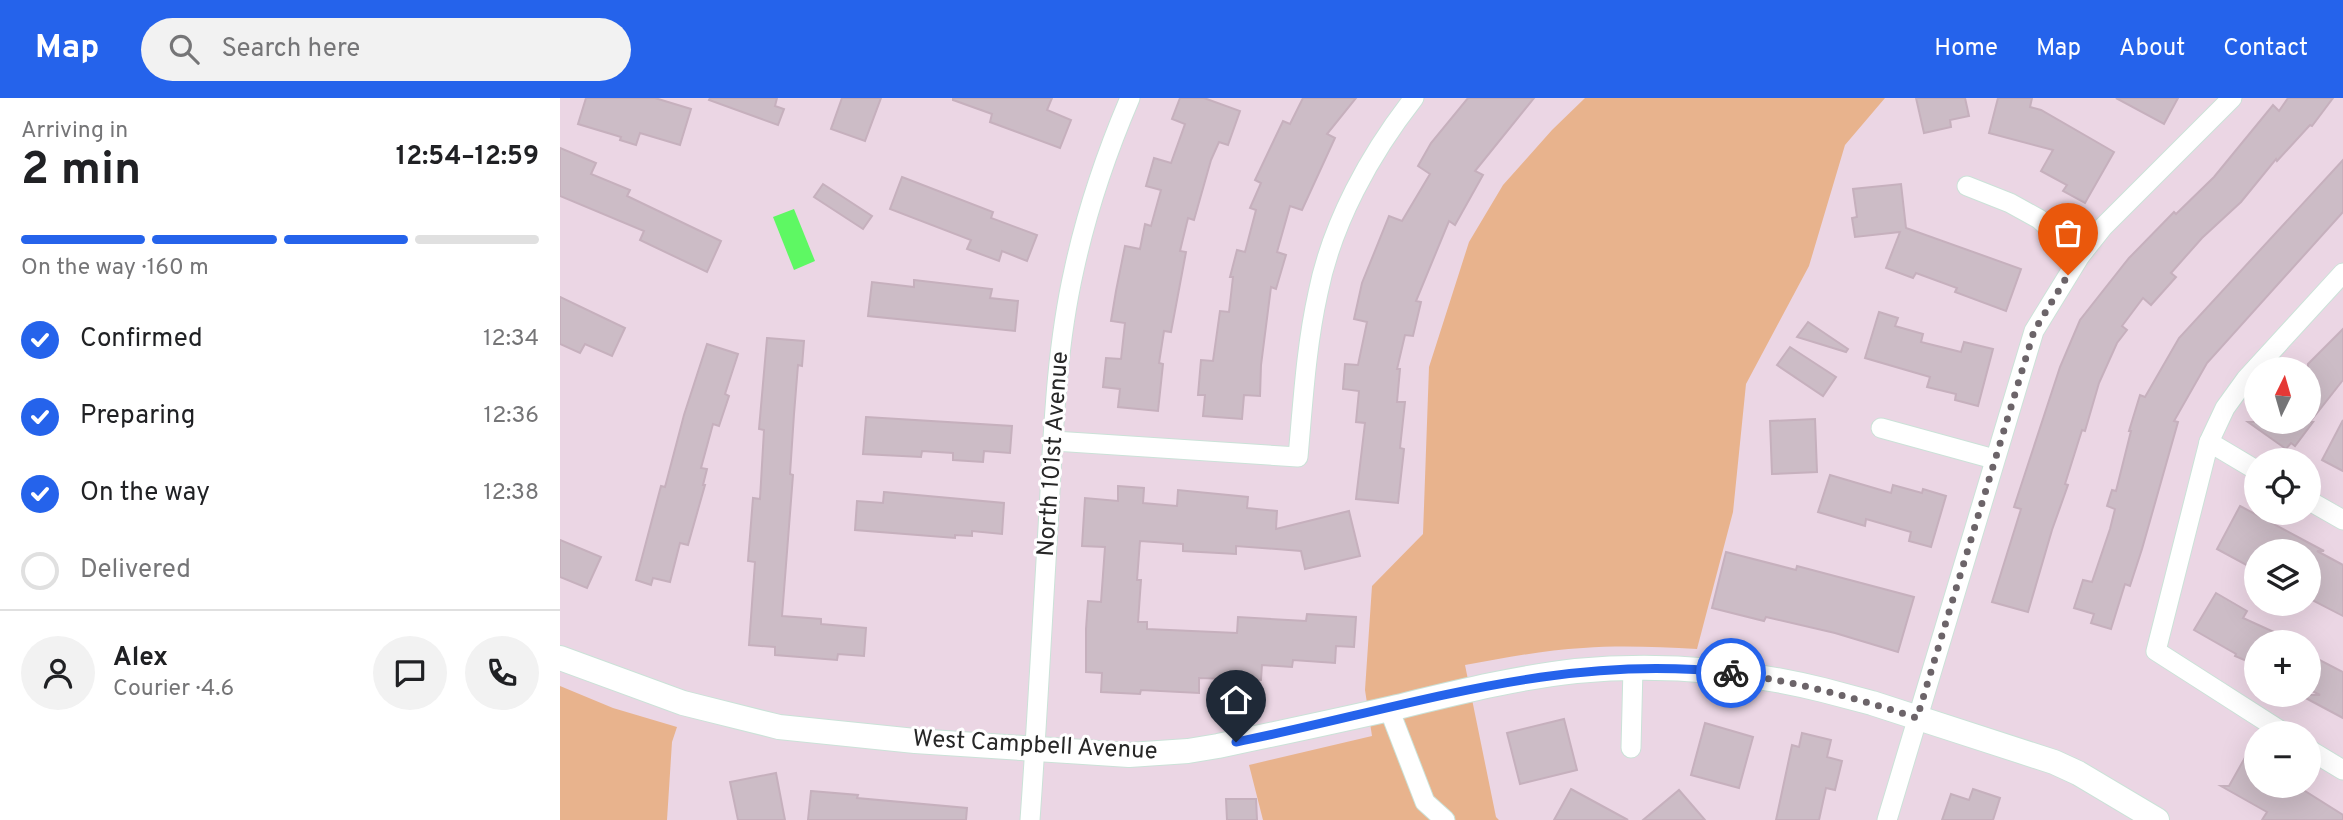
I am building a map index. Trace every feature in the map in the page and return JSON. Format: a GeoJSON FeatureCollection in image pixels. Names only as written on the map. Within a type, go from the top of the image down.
{"type":"FeatureCollection","features":[{"type":"Feature","properties":{"kind":"street","name":"North 101st Avenue"},"geometry":{"type":"LineString","coordinates":[[1030,820],[1054,441],[1063,341],[1074,270],[1098,180],[1130,98]]}},
{"type":"Feature","properties":{"kind":"street"},"geometry":{"type":"LineString","coordinates":[[1054,441],[1298,457],[1308,346],[1318,290],[1344,215],[1369,164],[1414,98]]}},
{"type":"Feature","properties":{"kind":"street"},"geometry":{"type":"LineString","coordinates":[[1887,820],[2034,331],[2080,256],[2103,227],[2232,98]]}},
{"type":"Feature","properties":{"kind":"street"},"geometry":{"type":"LineString","coordinates":[[1967,186],[2010,203],[2039,219],[2080,256]]}},
{"type":"Feature","properties":{"kind":"street"},"geometry":{"type":"LineString","coordinates":[[2265,721],[2156,651],[2209,442],[2225,408],[2246,379],[2343,273]]}},
{"type":"Feature","properties":{"kind":"street"},"geometry":{"type":"LineString","coordinates":[[1881,428],[1994,458]]}},
{"type":"Feature","properties":{"kind":"street"},"geometry":{"type":"LineString","coordinates":[[2209,442],[2244,463]]}},
{"type":"Feature","properties":{"kind":"street"},"geometry":{"type":"LineString","coordinates":[[2321,507],[2343,520]]}},
{"type":"Feature","properties":{"kind":"street","name":"West Campbell Avenue"},"geometry":{"type":"LineString","coordinates":[[560,658],[683,703],[779,727],[915,741],[1129,755],[1188,751],[1548,674],[1633,668],[1706,670],[1790,682],[1872,703],[2054,762],[2078,773],[2157,820]]}},
{"type":"Feature","properties":{"kind":"street"},"geometry":{"type":"LineString","coordinates":[[1630,748],[1633,668]]}},
{"type":"Feature","properties":{"kind":"street"},"geometry":{"type":"LineString","coordinates":[[1389,709],[1425,802],[1445,820]]}},
{"type":"Feature","properties":{"kind":"street"},"geometry":{"type":"LineString","coordinates":[[2321,757],[2343,770]]}},
{"type":"Feature","properties":{"kind":"shaded area"},"geometry":{"type":"Polygon","coordinates":[[[1585,98],[1885,98],[1845,145],[1809,266],[1746,384],[1733,512],[1697,649],[1626,646],[1583,648],[1539,652],[1465,665],[1496,817],[1499,820],[1263,820],[1249,765],[1372,736],[1365,690],[1372,586],[1423,534],[1429,367],[1469,242],[1503,185],[1585,98]]]}},
{"type":"Feature","properties":{"kind":"shaded area"},"geometry":{"type":"Polygon","coordinates":[[[794,209],[815,261],[794,270],[773,217],[794,209]]]}},
{"type":"Feature","properties":{"kind":"shaded area"},"geometry":{"type":"Polygon","coordinates":[[[560,686],[613,708],[677,727],[672,742],[667,820],[560,820],[560,686]]]}},
{"type":"Feature","properties":{"kind":"building"},"geometry":{"type":"Polygon","coordinates":[[[586,98],[655,98],[691,109],[680,145],[640,133],[636,145],[620,140],[621,137],[578,124],[586,98]]]}},
{"type":"Feature","properties":{"kind":"building"},"geometry":{"type":"Polygon","coordinates":[[[777,98],[775,106],[784,109],[778,125],[709,100],[777,98]]]}},
{"type":"Feature","properties":{"kind":"building"},"geometry":{"type":"Polygon","coordinates":[[[842,98],[881,98],[865,141],[831,129],[842,98]]]}},
{"type":"Feature","properties":{"kind":"building"},"geometry":{"type":"Polygon","coordinates":[[[953,98],[1052,98],[1047,110],[1071,120],[1060,148],[990,122],[992,114],[953,98]]]}},
{"type":"Feature","properties":{"kind":"building"},"geometry":{"type":"Polygon","coordinates":[[[1180,98],[1204,98],[1240,111],[1228,145],[1219,142],[1211,160],[1194,220],[1188,218],[1180,251],[1186,252],[1171,332],[1164,331],[1159,363],[1163,364],[1158,411],[1118,407],[1120,389],[1103,387],[1106,358],[1121,359],[1125,323],[1111,321],[1125,246],[1140,249],[1145,224],[1151,226],[1161,190],[1146,186],[1154,158],[1171,163],[1185,124],[1172,119],[1180,98]]]}},
{"type":"Feature","properties":{"kind":"building"},"geometry":{"type":"Polygon","coordinates":[[[1303,98],[1356,98],[1327,134],[1335,138],[1302,210],[1290,206],[1277,252],[1286,255],[1276,289],[1271,287],[1261,365],[1260,396],[1244,395],[1242,419],[1203,416],[1205,395],[1198,395],[1201,360],[1213,361],[1220,311],[1229,312],[1233,277],[1230,277],[1237,250],[1245,252],[1256,210],[1250,208],[1261,183],[1255,180],[1283,121],[1290,124],[1303,98]]]}},
{"type":"Feature","properties":{"kind":"building"},"geometry":{"type":"Polygon","coordinates":[[[1468,98],[1534,98],[1475,171],[1483,175],[1455,225],[1449,221],[1416,301],[1421,302],[1413,336],[1405,335],[1397,369],[1400,369],[1397,402],[1405,402],[1400,448],[1404,449],[1398,503],[1356,499],[1365,423],[1356,422],[1359,391],[1343,389],[1345,364],[1358,365],[1367,322],[1354,319],[1362,283],[1389,216],[1402,221],[1430,174],[1418,166],[1431,143],[1468,98]]]}},
{"type":"Feature","properties":{"kind":"building"},"geometry":{"type":"Polygon","coordinates":[[[1916,98],[1965,98],[1969,116],[1950,120],[1951,127],[1924,133],[1916,98]]]}},
{"type":"Feature","properties":{"kind":"building"},"geometry":{"type":"Polygon","coordinates":[[[1998,98],[2032,98],[2030,107],[2041,110],[2114,152],[2085,203],[2063,191],[2067,185],[2041,171],[2053,150],[1989,133],[1998,98]]]}},
{"type":"Feature","properties":{"kind":"building"},"geometry":{"type":"Polygon","coordinates":[[[2116,98],[2178,98],[2164,124],[2116,98]]]}},
{"type":"Feature","properties":{"kind":"building"},"geometry":{"type":"Polygon","coordinates":[[[2288,98],[2333,98],[2312,126],[2310,125],[2277,161],[2276,159],[2241,202],[2202,238],[2171,273],[2176,277],[2151,305],[2143,298],[2122,326],[2127,330],[2117,343],[2099,383],[2085,431],[2082,430],[2065,484],[2068,485],[2028,612],[1992,602],[2021,509],[2014,507],[2060,367],[2080,320],[2129,258],[2174,212],[2176,214],[2214,177],[2273,105],[2279,111],[2288,98]]]}},
{"type":"Feature","properties":{"kind":"building"},"geometry":{"type":"Polygon","coordinates":[[[560,148],[596,163],[591,174],[630,190],[627,196],[721,241],[707,272],[640,240],[644,231],[560,196],[560,148]]]}},
{"type":"Feature","properties":{"kind":"building"},"geometry":{"type":"Polygon","coordinates":[[[2343,160],[2343,212],[2207,363],[2174,421],[2178,422],[2142,549],[2130,586],[2125,584],[2111,629],[2091,623],[2094,614],[2074,608],[2083,580],[2092,582],[2110,529],[2115,509],[2107,506],[2112,490],[2116,491],[2140,395],[2145,397],[2179,338],[2343,160]]]}},
{"type":"Feature","properties":{"kind":"building"},"geometry":{"type":"Polygon","coordinates":[[[902,177],[993,212],[991,218],[1037,235],[1027,261],[1002,251],[999,261],[967,249],[971,240],[890,209],[902,177]]]}},
{"type":"Feature","properties":{"kind":"building"},"geometry":{"type":"Polygon","coordinates":[[[823,184],[872,216],[863,229],[814,197],[823,184]]]}},
{"type":"Feature","properties":{"kind":"building"},"geometry":{"type":"Polygon","coordinates":[[[1901,184],[1906,228],[2021,269],[2006,311],[1955,292],[1957,288],[1916,273],[1913,278],[1886,268],[1900,232],[1855,237],[1852,218],[1857,217],[1853,189],[1901,184]]]}},
{"type":"Feature","properties":{"kind":"building"},"geometry":{"type":"Polygon","coordinates":[[[914,280],[992,289],[990,298],[1018,301],[1015,331],[868,316],[872,282],[914,287],[914,280]]]}},
{"type":"Feature","properties":{"kind":"building"},"geometry":{"type":"Polygon","coordinates":[[[560,297],[625,328],[612,356],[585,344],[580,353],[560,344],[560,297]]]}},
{"type":"Feature","properties":{"kind":"building"},"geometry":{"type":"Polygon","coordinates":[[[1879,312],[1898,318],[1895,326],[1923,334],[1921,342],[1961,352],[1964,342],[1993,349],[1978,406],[1955,400],[1956,394],[1927,387],[1930,377],[1865,358],[1879,312]]]}},
{"type":"Feature","properties":{"kind":"building"},"geometry":{"type":"Polygon","coordinates":[[[1808,322],[1848,349],[1846,352],[1797,337],[1808,322]]]}},
{"type":"Feature","properties":{"kind":"building"},"geometry":{"type":"Polygon","coordinates":[[[2343,329],[2343,380],[2321,408],[2321,357],[2315,357],[2343,329]]]}},
{"type":"Feature","properties":{"kind":"building"},"geometry":{"type":"Polygon","coordinates":[[[767,338],[804,341],[802,366],[798,365],[794,414],[790,474],[793,475],[782,616],[821,619],[821,624],[866,628],[864,656],[838,654],[837,660],[775,655],[775,647],[749,645],[755,562],[748,561],[753,498],[760,499],[764,430],[759,429],[767,338]]]}},
{"type":"Feature","properties":{"kind":"building"},"geometry":{"type":"Polygon","coordinates":[[[707,344],[738,354],[725,394],[729,396],[719,426],[713,424],[701,468],[707,469],[705,485],[688,545],[680,543],[670,582],[653,578],[651,585],[636,580],[661,486],[665,487],[707,344]]]}},
{"type":"Feature","properties":{"kind":"building"},"geometry":{"type":"Polygon","coordinates":[[[1790,347],[1836,377],[1823,396],[1777,365],[1790,347]]]}},
{"type":"Feature","properties":{"kind":"building"},"geometry":{"type":"Polygon","coordinates":[[[866,417],[1012,426],[1010,453],[984,451],[983,462],[953,460],[953,453],[922,451],[921,457],[863,454],[866,417]]]}},
{"type":"Feature","properties":{"kind":"building"},"geometry":{"type":"Polygon","coordinates":[[[1815,419],[1817,472],[1772,474],[1770,421],[1815,419]]]}},
{"type":"Feature","properties":{"kind":"building"},"geometry":{"type":"Polygon","coordinates":[[[2343,420],[2343,471],[2322,460],[2343,420]]]}},
{"type":"Feature","properties":{"kind":"building"},"geometry":{"type":"Polygon","coordinates":[[[2265,434],[2304,434],[2295,446],[2291,443],[2285,448],[2265,434]]]}},
{"type":"Feature","properties":{"kind":"building"},"geometry":{"type":"Polygon","coordinates":[[[1830,475],[1891,493],[1893,485],[1922,493],[1923,489],[1946,496],[1931,547],[1909,541],[1911,532],[1866,519],[1865,526],[1818,512],[1830,475]]]}},
{"type":"Feature","properties":{"kind":"building"},"geometry":{"type":"Polygon","coordinates":[[[1118,486],[1144,488],[1143,503],[1177,506],[1178,490],[1248,497],[1247,508],[1277,511],[1276,529],[1349,511],[1360,556],[1305,569],[1301,551],[1236,546],[1236,554],[1183,551],[1183,544],[1140,541],[1138,622],[1147,622],[1147,629],[1237,633],[1238,617],[1306,621],[1307,614],[1356,617],[1354,647],[1336,646],[1335,663],[1293,660],[1292,667],[1262,665],[1261,680],[1199,678],[1199,693],[1141,690],[1140,694],[1101,692],[1102,673],[1086,672],[1086,629],[1088,601],[1101,602],[1105,547],[1082,546],[1085,498],[1118,501],[1118,486]]]}},
{"type":"Feature","properties":{"kind":"building"},"geometry":{"type":"Polygon","coordinates":[[[884,492],[1004,503],[1002,534],[972,531],[972,536],[955,535],[955,538],[855,530],[857,501],[883,503],[884,492]]]}},
{"type":"Feature","properties":{"kind":"building"},"geometry":{"type":"Polygon","coordinates":[[[2240,506],[2244,508],[2244,525],[2275,525],[2302,539],[2244,539],[2244,564],[2217,549],[2240,506]]]}},
{"type":"Feature","properties":{"kind":"building"},"geometry":{"type":"Polygon","coordinates":[[[560,540],[601,557],[587,588],[560,577],[560,540]]]}},
{"type":"Feature","properties":{"kind":"building"},"geometry":{"type":"Polygon","coordinates":[[[1726,552],[1796,570],[1797,566],[1914,597],[1898,652],[1835,633],[1766,617],[1764,621],[1712,608],[1726,552]]]}},
{"type":"Feature","properties":{"kind":"building"},"geometry":{"type":"Polygon","coordinates":[[[2321,553],[2343,565],[2343,616],[2321,605],[2321,553]]]}},
{"type":"Feature","properties":{"kind":"building"},"geometry":{"type":"Polygon","coordinates":[[[2216,593],[2244,609],[2243,618],[2270,630],[2244,630],[2244,660],[2194,630],[2216,593]]]}},
{"type":"Feature","properties":{"kind":"building"},"geometry":{"type":"Polygon","coordinates":[[[2321,661],[2343,672],[2343,718],[2321,706],[2321,661]]]}},
{"type":"Feature","properties":{"kind":"building"},"geometry":{"type":"Polygon","coordinates":[[[1564,719],[1577,770],[1520,784],[1507,733],[1564,719]]]}},
{"type":"Feature","properties":{"kind":"building"},"geometry":{"type":"Polygon","coordinates":[[[1705,723],[1753,737],[1739,788],[1691,775],[1705,723]]]}},
{"type":"Feature","properties":{"kind":"building"},"geometry":{"type":"Polygon","coordinates":[[[1802,733],[1831,740],[1827,757],[1842,761],[1835,790],[1826,788],[1819,820],[1776,820],[1792,745],[1799,747],[1802,733]]]}},
{"type":"Feature","properties":{"kind":"building"},"geometry":{"type":"Polygon","coordinates":[[[2244,759],[2244,798],[2316,798],[2343,815],[2343,820],[2262,820],[2267,812],[2221,786],[2229,786],[2244,759]]]}},
{"type":"Feature","properties":{"kind":"building"},"geometry":{"type":"Polygon","coordinates":[[[776,773],[785,820],[738,820],[730,782],[776,773]]]}},
{"type":"Feature","properties":{"kind":"building"},"geometry":{"type":"Polygon","coordinates":[[[1571,789],[1628,820],[1554,820],[1571,789]]]}},
{"type":"Feature","properties":{"kind":"building"},"geometry":{"type":"Polygon","coordinates":[[[1973,789],[2000,798],[1993,820],[1942,820],[1951,794],[1969,800],[1973,789]]]}},
{"type":"Feature","properties":{"kind":"building"},"geometry":{"type":"Polygon","coordinates":[[[1679,790],[1705,820],[1643,820],[1679,790]]]}},
{"type":"Feature","properties":{"kind":"building"},"geometry":{"type":"Polygon","coordinates":[[[811,791],[967,808],[966,820],[808,820],[811,791]]]}},
{"type":"Feature","properties":{"kind":"building"},"geometry":{"type":"Polygon","coordinates":[[[1226,799],[1256,799],[1257,820],[1227,820],[1226,799]]]}},
{"type":"Feature","properties":{"kind":"way so far"},"geometry":{"type":"LineString","coordinates":[[1731,673],[1790,682],[1872,703],[1917,718],[2034,331],[2068,275]]}},
{"type":"Feature","properties":{"kind":"route"},"geometry":{"type":"LineString","coordinates":[[1236,742],[1548,674],[1633,668],[1731,673]]}}]}
